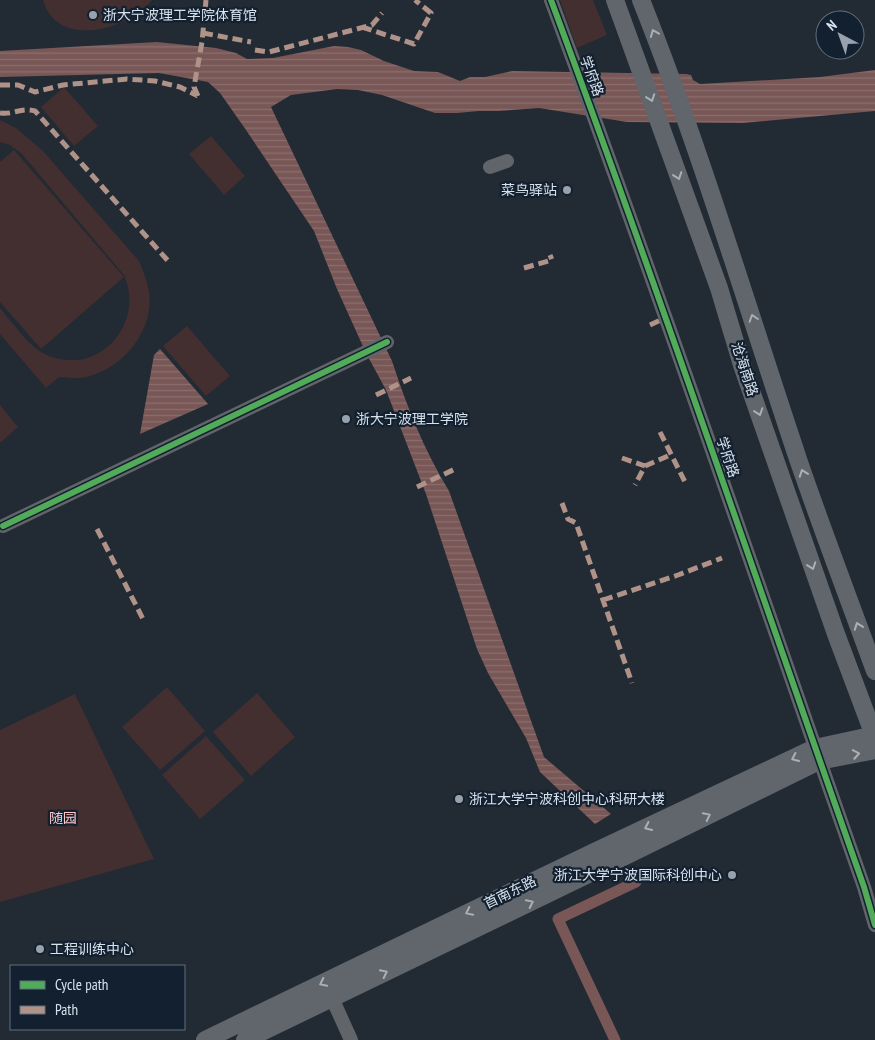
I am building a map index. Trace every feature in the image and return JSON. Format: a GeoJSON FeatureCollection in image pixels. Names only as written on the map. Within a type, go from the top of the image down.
{"type":"FeatureCollection","features":[{"type":"Feature","properties":{"kind":"main road","name":"沧海南路"},"geometry":{"type":"LineString","coordinates":[[615,0],[719,288],[742,364],[875,740]]}},
{"type":"Feature","properties":{"kind":"main road","name":"沧海南路"},"geometry":{"type":"LineString","coordinates":[[641,0],[667,67],[800,463],[875,672]]}},
{"type":"Feature","properties":{"kind":"main road","name":"首南东路"},"geometry":{"type":"LineString","coordinates":[[205,1040],[594,852],[817,754],[875,740]]}},
{"type":"Feature","properties":{"kind":"main road","name":"首南东路"},"geometry":{"type":"LineString","coordinates":[[245,1040],[817,754]]}},
{"type":"Feature","properties":{"kind":"street","name":"学府路"},"geometry":{"type":"LineString","coordinates":[[550,0],[595,119],[864,886],[875,925]]}},
{"type":"Feature","properties":{"kind":"street"},"geometry":{"type":"LineString","coordinates":[[490,167],[507,160]]}},
{"type":"Feature","properties":{"kind":"street"},"geometry":{"type":"LineString","coordinates":[[3,526],[387,342]]}},
{"type":"Feature","properties":{"kind":"street"},"geometry":{"type":"LineString","coordinates":[[332,998],[351,1040]]}},
{"type":"Feature","properties":{"kind":"green space","name":"浙大宁波理工学院体育馆"},"geometry":{"type":"Polygon","coordinates":[[[43,0],[152,0],[141,11],[127,20],[94,30],[77,30],[63,25],[51,16],[43,0]]]}},
{"type":"Feature","properties":{"kind":"green space"},"geometry":{"type":"Polygon","coordinates":[[[560,0],[593,0],[607,35],[577,48],[560,0]]]}},
{"type":"Feature","properties":{"kind":"green space"},"geometry":{"type":"Polygon","coordinates":[[[64,87],[98,126],[74,146],[41,107],[64,87]]]}},
{"type":"Feature","properties":{"kind":"green space"},"geometry":{"type":"Polygon","coordinates":[[[0,120],[16,128],[43,151],[139,261],[149,291],[150,306],[147,320],[134,346],[124,357],[100,373],[79,378],[59,377],[46,388],[0,334],[0,308],[22,335],[42,352],[49,356],[68,360],[85,359],[101,352],[114,341],[123,327],[128,311],[129,293],[124,275],[21,153],[10,145],[0,142],[0,120]]]}},
{"type":"Feature","properties":{"kind":"green space"},"geometry":{"type":"Polygon","coordinates":[[[211,136],[245,176],[224,195],[189,154],[211,136]]]}},
{"type":"Feature","properties":{"kind":"green space"},"geometry":{"type":"Polygon","coordinates":[[[14,150],[124,277],[41,349],[0,302],[0,162],[14,150]]]}},
{"type":"Feature","properties":{"kind":"green space"},"geometry":{"type":"Polygon","coordinates":[[[187,326],[230,376],[206,396],[163,346],[187,326]]]}},
{"type":"Feature","properties":{"kind":"green space"},"geometry":{"type":"Polygon","coordinates":[[[0,405],[18,427],[0,443],[0,405]]]}},
{"type":"Feature","properties":{"kind":"green space"},"geometry":{"type":"Polygon","coordinates":[[[167,687],[205,731],[160,770],[122,727],[167,687]]]}},
{"type":"Feature","properties":{"kind":"green space"},"geometry":{"type":"Polygon","coordinates":[[[257,693],[295,737],[251,776],[213,732],[257,693]]]}},
{"type":"Feature","properties":{"kind":"green space","name":"随园"},"geometry":{"type":"Polygon","coordinates":[[[75,694],[154,859],[0,902],[0,730],[75,694]]]}},
{"type":"Feature","properties":{"kind":"green space"},"geometry":{"type":"Polygon","coordinates":[[[206,736],[245,780],[200,819],[162,775],[206,736]]]}},
{"type":"Feature","properties":{"kind":"shaded area"},"geometry":{"type":"Polygon","coordinates":[[[157,42],[216,48],[236,53],[247,59],[273,58],[334,46],[348,47],[361,50],[384,61],[414,71],[438,72],[460,81],[470,77],[485,77],[512,71],[686,74],[691,75],[693,80],[700,84],[820,77],[875,70],[875,111],[743,123],[627,122],[539,108],[435,113],[382,95],[358,90],[337,89],[291,95],[271,107],[392,361],[410,412],[424,444],[449,491],[544,757],[611,814],[595,824],[540,772],[526,738],[488,673],[477,649],[426,494],[386,390],[366,353],[337,289],[314,231],[220,93],[208,82],[159,73],[0,77],[0,51],[157,42]]]}},
{"type":"Feature","properties":{"kind":"shaded area"},"geometry":{"type":"Polygon","coordinates":[[[160,349],[208,404],[140,434],[154,355],[160,349]]]}},
{"type":"Feature","properties":{"kind":"waterway"},"geometry":{"type":"LineString","coordinates":[[615,1040],[558,919],[636,882]]}},
{"type":"Feature","properties":{"kind":"marked path"},"geometry":{"type":"LineString","coordinates":[[198,96],[194,87],[202,42],[206,0]]}},
{"type":"Feature","properties":{"kind":"marked path"},"geometry":{"type":"LineString","coordinates":[[362,27],[414,44],[431,13],[415,0]]}},
{"type":"Feature","properties":{"kind":"marked path"},"geometry":{"type":"LineString","coordinates":[[255,50],[269,52],[372,25],[382,13]]}},
{"type":"Feature","properties":{"kind":"marked path"},"geometry":{"type":"LineString","coordinates":[[203,33],[251,42]]}},
{"type":"Feature","properties":{"kind":"marked path"},"geometry":{"type":"LineString","coordinates":[[0,85],[18,85],[35,92],[63,85],[127,79],[155,81],[180,87],[198,96]]}},
{"type":"Feature","properties":{"kind":"marked path"},"geometry":{"type":"LineString","coordinates":[[0,113],[26,110],[35,111],[169,262]]}},
{"type":"Feature","properties":{"kind":"marked path"},"geometry":{"type":"LineString","coordinates":[[524,268],[552,260],[550,255]]}},
{"type":"Feature","properties":{"kind":"marked path"},"geometry":{"type":"LineString","coordinates":[[650,325],[665,318]]}},
{"type":"Feature","properties":{"kind":"marked path"},"geometry":{"type":"LineString","coordinates":[[376,395],[411,378]]}},
{"type":"Feature","properties":{"kind":"marked path"},"geometry":{"type":"LineString","coordinates":[[660,432],[685,482]]}},
{"type":"Feature","properties":{"kind":"marked path"},"geometry":{"type":"LineString","coordinates":[[645,466],[670,455]]}},
{"type":"Feature","properties":{"kind":"marked path"},"geometry":{"type":"LineString","coordinates":[[622,458],[645,466],[635,485]]}},
{"type":"Feature","properties":{"kind":"marked path"},"geometry":{"type":"LineString","coordinates":[[417,487],[455,469]]}},
{"type":"Feature","properties":{"kind":"marked path"},"geometry":{"type":"LineString","coordinates":[[562,503],[568,519],[576,523],[632,683]]}},
{"type":"Feature","properties":{"kind":"marked path"},"geometry":{"type":"LineString","coordinates":[[97,529],[143,619]]}},
{"type":"Feature","properties":{"kind":"marked path"},"geometry":{"type":"LineString","coordinates":[[603,600],[722,558]]}},
{"type":"Feature","properties":{"kind":"cycle path"},"geometry":{"type":"LineString","coordinates":[[551,0],[709,443],[864,887],[875,925]]}},
{"type":"Feature","properties":{"kind":"cycle path"},"geometry":{"type":"LineString","coordinates":[[3,526],[387,342]]}},
{"type":"Feature","properties":{"kind":"place","name":"浙大宁波理工学院体育馆"},"geometry":{"type":"Point","coordinates":[93,15]}},
{"type":"Feature","properties":{"kind":"place","name":"菜鸟驿站"},"geometry":{"type":"Point","coordinates":[567,190]}},
{"type":"Feature","properties":{"kind":"place","name":"浙大宁波理工学院"},"geometry":{"type":"Point","coordinates":[346,419]}},
{"type":"Feature","properties":{"kind":"place","name":"浙江大学宁波科创中心科研大楼"},"geometry":{"type":"Point","coordinates":[459,799]}},
{"type":"Feature","properties":{"kind":"place","name":"浙江大学宁波国际科创中心"},"geometry":{"type":"Point","coordinates":[732,875]}},
{"type":"Feature","properties":{"kind":"place","name":"工程训练中心"},"geometry":{"type":"Point","coordinates":[40,949]}}]}
